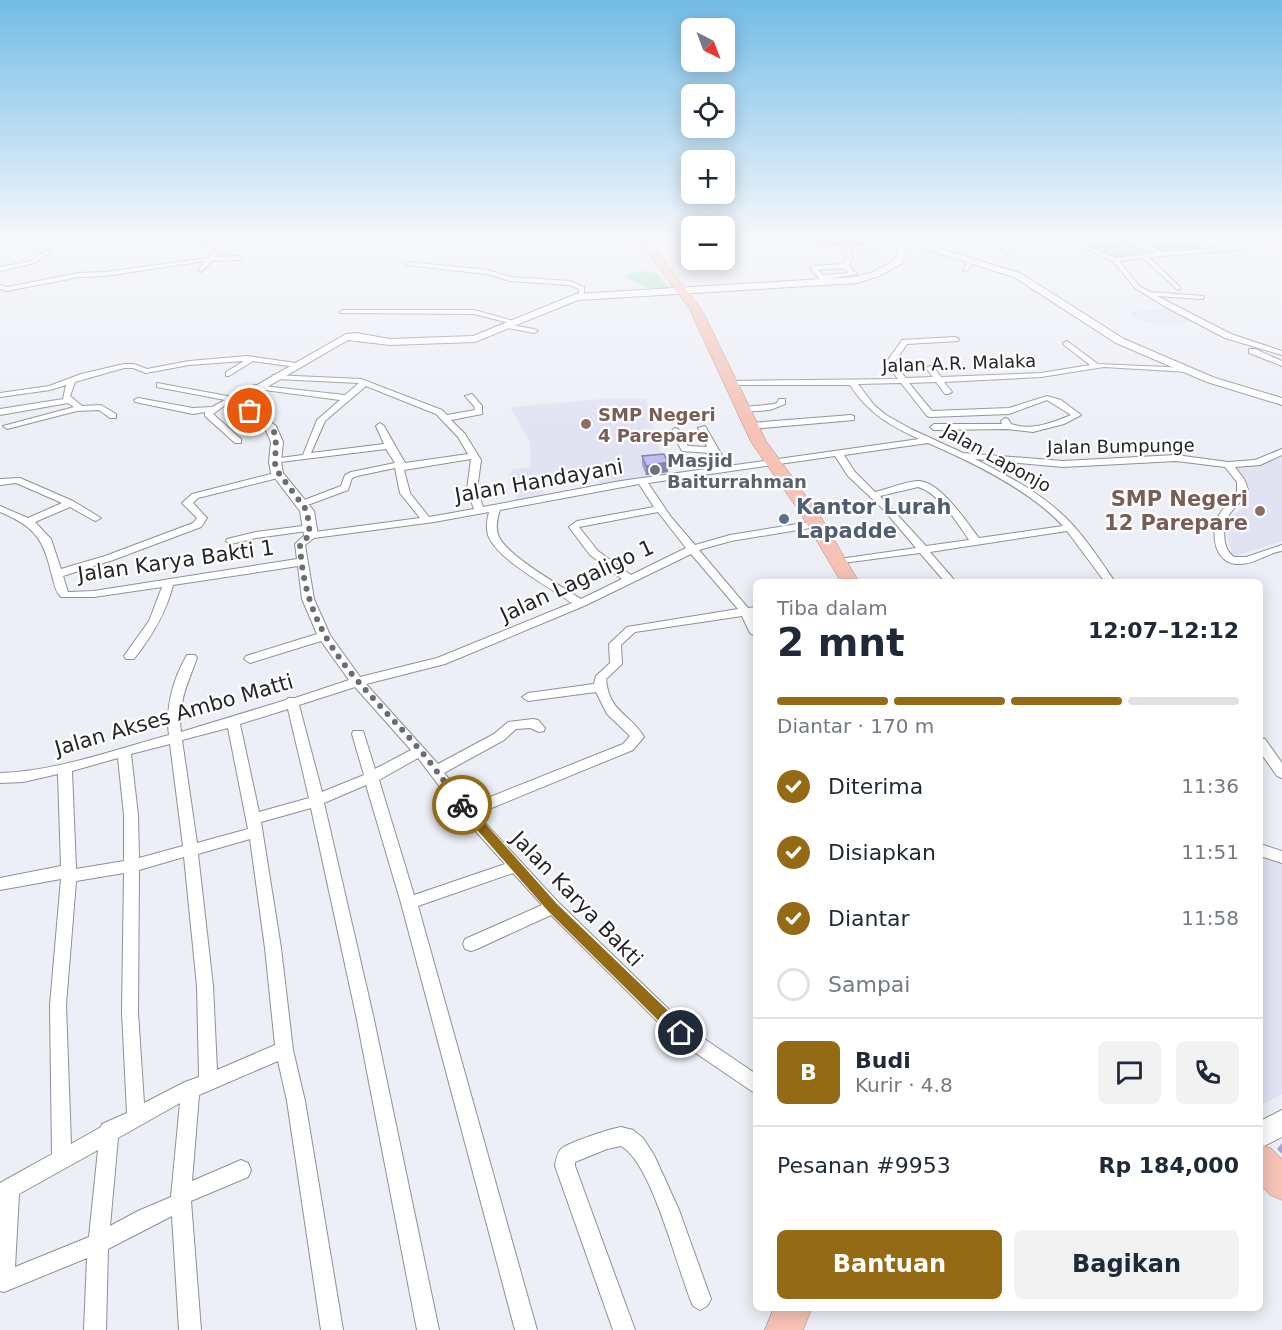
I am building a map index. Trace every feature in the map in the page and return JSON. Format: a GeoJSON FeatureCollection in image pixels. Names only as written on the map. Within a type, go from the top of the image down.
{"type":"FeatureCollection","features":[{"type":"Feature","properties":{"kind":"highway"},"geometry":{"type":"LineString","coordinates":[[691,303],[696,310],[750,426],[816,524],[848,579]]}},
{"type":"Feature","properties":{"kind":"highway"},"geometry":{"type":"LineString","coordinates":[[1263,1164],[1282,1183]]}},
{"type":"Feature","properties":{"kind":"highway"},"geometry":{"type":"LineString","coordinates":[[784,1330],[792,1311]]}},
{"type":"Feature","properties":{"kind":"street"},"geometry":{"type":"LineString","coordinates":[[180,417],[213,409],[235,400],[346,337],[356,336],[390,342],[472,339],[489,335],[557,303]]}},
{"type":"Feature","properties":{"kind":"street"},"geometry":{"type":"LineString","coordinates":[[1060,303],[1104,332],[1189,370],[1252,394],[1282,402]]}},
{"type":"Feature","properties":{"kind":"street"},"geometry":{"type":"LineString","coordinates":[[1163,303],[1240,341],[1282,352]]}},
{"type":"Feature","properties":{"kind":"street"},"geometry":{"type":"LineString","coordinates":[[342,312],[474,312],[534,331]]}},
{"type":"Feature","properties":{"kind":"street"},"geometry":{"type":"LineString","coordinates":[[926,439],[933,434],[934,427],[930,414],[891,365],[903,344],[908,341],[955,339]]}},
{"type":"Feature","properties":{"kind":"street"},"geometry":{"type":"LineString","coordinates":[[1240,341],[1254,352],[1282,364]]}},
{"type":"Feature","properties":{"kind":"street"},"geometry":{"type":"LineString","coordinates":[[1067,343],[1096,366]]}},
{"type":"Feature","properties":{"kind":"street"},"geometry":{"type":"LineString","coordinates":[[1271,350],[1282,346]]}},
{"type":"Feature","properties":{"kind":"street"},"geometry":{"type":"LineString","coordinates":[[0,395],[45,389],[124,366],[134,366],[146,371],[209,361],[252,359],[296,365]]}},
{"type":"Feature","properties":{"kind":"street"},"geometry":{"type":"LineString","coordinates":[[229,374],[252,359]]}},
{"type":"Feature","properties":{"kind":"street","name":"Jalan A.R. Malaka"},"geometry":{"type":"LineString","coordinates":[[729,383],[905,381],[1041,375],[1113,365],[1189,370]]}},
{"type":"Feature","properties":{"kind":"street"},"geometry":{"type":"LineString","coordinates":[[930,368],[948,393]]}},
{"type":"Feature","properties":{"kind":"street"},"geometry":{"type":"LineString","coordinates":[[276,377],[365,382],[433,409],[447,418],[465,440],[477,464],[472,490],[479,509]]}},
{"type":"Feature","properties":{"kind":"street"},"geometry":{"type":"LineString","coordinates":[[72,380],[66,397],[79,407],[77,409]]}},
{"type":"Feature","properties":{"kind":"street"},"geometry":{"type":"LineString","coordinates":[[307,457],[307,451],[321,420],[365,382]]}},
{"type":"Feature","properties":{"kind":"street","name":"Jalan Laponjo"},"geometry":{"type":"LineString","coordinates":[[852,382],[861,397],[875,412],[959,455],[1043,503],[1062,518],[1108,579]]}},
{"type":"Feature","properties":{"kind":"street"},"geometry":{"type":"LineString","coordinates":[[160,385],[235,400],[270,426],[277,442],[275,461],[279,475],[308,512],[310,531]]}},
{"type":"Feature","properties":{"kind":"street"},"geometry":{"type":"LineString","coordinates":[[257,387],[346,398]]}},
{"type":"Feature","properties":{"kind":"street"},"geometry":{"type":"LineString","coordinates":[[447,418],[478,412],[478,406],[469,396]]}},
{"type":"Feature","properties":{"kind":"street"},"geometry":{"type":"LineString","coordinates":[[930,414],[996,412],[1022,408],[1045,398],[1053,400],[1077,415],[1058,423],[1024,430],[1007,426],[934,427]]}},
{"type":"Feature","properties":{"kind":"street"},"geometry":{"type":"LineString","coordinates":[[138,399],[198,411]]}},
{"type":"Feature","properties":{"kind":"street"},"geometry":{"type":"LineString","coordinates":[[0,412],[69,400]]}},
{"type":"Feature","properties":{"kind":"street"},"geometry":{"type":"LineString","coordinates":[[742,410],[770,408],[781,404],[782,401]]}},
{"type":"Feature","properties":{"kind":"street"},"geometry":{"type":"LineString","coordinates":[[954,401],[962,413]]}},
{"type":"Feature","properties":{"kind":"street"},"geometry":{"type":"LineString","coordinates":[[7,426],[77,409],[101,407],[113,416]]}},
{"type":"Feature","properties":{"kind":"street"},"geometry":{"type":"LineString","coordinates":[[213,409],[208,414],[238,441]]}},
{"type":"Feature","properties":{"kind":"street"},"geometry":{"type":"LineString","coordinates":[[996,412],[1007,423],[1007,426]]}},
{"type":"Feature","properties":{"kind":"street"},"geometry":{"type":"LineString","coordinates":[[750,426],[852,418]]}},
{"type":"Feature","properties":{"kind":"street"},"geometry":{"type":"LineString","coordinates":[[380,426],[403,466]]}},
{"type":"Feature","properties":{"kind":"street"},"geometry":{"type":"LineString","coordinates":[[702,428],[725,468]]}},
{"type":"Feature","properties":{"kind":"street"},"geometry":{"type":"LineString","coordinates":[[675,431],[685,449],[713,450]]}},
{"type":"Feature","properties":{"kind":"street","name":"Jalan Handayani"},"geometry":{"type":"LineString","coordinates":[[231,541],[256,535],[427,520],[642,481],[926,439]]}},
{"type":"Feature","properties":{"kind":"street"},"geometry":{"type":"LineString","coordinates":[[275,461],[390,447]]}},
{"type":"Feature","properties":{"kind":"street","name":"Jalan Bumpunge"},"geometry":{"type":"LineString","coordinates":[[959,455],[1056,464],[1176,458],[1228,465],[1257,463],[1282,452]]}},
{"type":"Feature","properties":{"kind":"street"},"geometry":{"type":"LineString","coordinates":[[838,453],[851,474],[874,495],[948,579]]}},
{"type":"Feature","properties":{"kind":"street"},"geometry":{"type":"LineString","coordinates":[[302,504],[342,490],[347,486],[349,476],[354,474],[474,456]]}},
{"type":"Feature","properties":{"kind":"street"},"geometry":{"type":"LineString","coordinates":[[1228,465],[1240,479],[1243,489],[1220,523],[1220,541],[1226,556],[1233,561],[1239,561],[1282,548]]}},
{"type":"Feature","properties":{"kind":"street"},"geometry":{"type":"LineString","coordinates":[[403,466],[399,469],[399,475],[405,493],[427,520]]}},
{"type":"Feature","properties":{"kind":"street"},"geometry":{"type":"LineString","coordinates":[[57,574],[110,558],[200,523],[202,518],[187,503],[195,496],[279,475]]}},
{"type":"Feature","properties":{"kind":"street"},"geometry":{"type":"LineString","coordinates":[[0,482],[17,480],[70,503],[96,518]]}},
{"type":"Feature","properties":{"kind":"street"},"geometry":{"type":"LineString","coordinates":[[642,481],[660,509],[693,549],[751,611]]}},
{"type":"Feature","properties":{"kind":"street"},"geometry":{"type":"LineString","coordinates":[[874,495],[918,484],[924,485],[952,510],[976,542]]}},
{"type":"Feature","properties":{"kind":"street"},"geometry":{"type":"LineString","coordinates":[[26,522],[70,503]]}},
{"type":"Feature","properties":{"kind":"street"},"geometry":{"type":"LineString","coordinates":[[496,506],[492,519],[492,531],[496,542],[580,604]]}},
{"type":"Feature","properties":{"kind":"street","name":"Jalan Karya Bakti 1"},"geometry":{"type":"LineString","coordinates":[[1,508],[46,536],[65,595],[71,596],[301,562]]}},
{"type":"Feature","properties":{"kind":"street"},"geometry":{"type":"LineString","coordinates":[[630,580],[594,553],[574,527],[577,524],[660,509]]}},
{"type":"Feature","properties":{"kind":"street","name":"Jalan Lagaligo 1"},"geometry":{"type":"LineString","coordinates":[[357,682],[441,662],[580,604],[693,549],[730,538],[816,524]]}},
{"type":"Feature","properties":{"kind":"street"},"geometry":{"type":"LineString","coordinates":[[839,562],[1070,528]]}},
{"type":"Feature","properties":{"kind":"street","name":"Jalan Karya Bakti"},"geometry":{"type":"LineString","coordinates":[[310,531],[300,544],[308,599],[324,636],[357,682],[420,751],[467,812],[514,867],[553,908],[681,1033],[753,1083]]}},
{"type":"Feature","properties":{"kind":"street"},"geometry":{"type":"LineString","coordinates":[[130,656],[154,625],[164,603],[169,581]]}},
{"type":"Feature","properties":{"kind":"street"},"geometry":{"type":"LineString","coordinates":[[467,812],[628,747],[634,742],[637,737],[634,730],[612,711],[600,687],[600,679],[616,665],[618,660],[615,645],[631,630],[751,611]]}},
{"type":"Feature","properties":{"kind":"street"},"geometry":{"type":"LineString","coordinates":[[250,660],[324,636]]}},
{"type":"Feature","properties":{"kind":"street"},"geometry":{"type":"LineString","coordinates":[[190,1330],[181,1199],[200,1084],[206,986],[192,849],[173,711],[191,658]]}},
{"type":"Feature","properties":{"kind":"street","name":"Jalan Akses Ambo Matti"},"geometry":{"type":"LineString","coordinates":[[0,778],[23,777],[65,767],[233,722],[292,701],[357,682]]}},
{"type":"Feature","properties":{"kind":"street"},"geometry":{"type":"LineString","coordinates":[[528,697],[600,687]]}},
{"type":"Feature","properties":{"kind":"street"},"geometry":{"type":"LineString","coordinates":[[292,701],[318,800],[428,1330]]}},
{"type":"Feature","properties":{"kind":"street"},"geometry":{"type":"LineString","coordinates":[[233,722],[254,825],[273,948],[284,1050],[296,1101],[332,1330]]}},
{"type":"Feature","properties":{"kind":"street"},"geometry":{"type":"LineString","coordinates":[[436,771],[499,737],[513,725],[533,723],[539,728]]}},
{"type":"Feature","properties":{"kind":"street"},"geometry":{"type":"LineString","coordinates":[[358,734],[409,903],[526,1330]]}},
{"type":"Feature","properties":{"kind":"street"},"geometry":{"type":"LineString","coordinates":[[1263,746],[1282,773]]}},
{"type":"Feature","properties":{"kind":"street"},"geometry":{"type":"LineString","coordinates":[[124,751],[132,866],[130,1012],[136,1115]]}},
{"type":"Feature","properties":{"kind":"street"},"geometry":{"type":"LineString","coordinates":[[0,884],[132,866],[192,849],[372,777],[420,751]]}},
{"type":"Feature","properties":{"kind":"street"},"geometry":{"type":"LineString","coordinates":[[62,1157],[58,1005],[69,874],[65,767]]}},
{"type":"Feature","properties":{"kind":"street"},"geometry":{"type":"LineString","coordinates":[[1263,851],[1282,857]]}},
{"type":"Feature","properties":{"kind":"street"},"geometry":{"type":"LineString","coordinates":[[409,903],[514,867]]}},
{"type":"Feature","properties":{"kind":"street"},"geometry":{"type":"LineString","coordinates":[[471,944],[553,908]]}},
{"type":"Feature","properties":{"kind":"street"},"geometry":{"type":"LineString","coordinates":[[241,1170],[181,1199],[98,1244],[4,1282],[5,1191],[136,1115],[200,1084],[284,1050]]}},
{"type":"Feature","properties":{"kind":"street"},"geometry":{"type":"LineString","coordinates":[[1263,1133],[1282,1123]]}},
{"type":"Feature","properties":{"kind":"street"},"geometry":{"type":"LineString","coordinates":[[95,1330],[98,1244],[109,1131]]}},
{"type":"Feature","properties":{"kind":"street"},"geometry":{"type":"LineString","coordinates":[[624,1330],[565,1166],[569,1155],[619,1136],[628,1137],[639,1147],[646,1157],[670,1212],[700,1299]]}},
{"type":"Feature","properties":{"kind":"shaded area"},"geometry":{"type":"Polygon","coordinates":[[[1169,308],[1192,321],[1168,328],[1138,319],[1130,312],[1169,308]]]}},
{"type":"Feature","properties":{"kind":"shaded area","name":"SMP Negeri 4 Parepare"},"geometry":{"type":"Polygon","coordinates":[[[612,398],[646,399],[657,442],[672,475],[601,486],[595,468],[534,475],[546,496],[518,501],[509,474],[513,469],[531,467],[530,442],[510,407],[612,398]]]}},
{"type":"Feature","properties":{"kind":"shaded area","name":"SMP Negeri 12 Parepare"},"geometry":{"type":"Polygon","coordinates":[[[1278,458],[1282,459],[1282,541],[1233,557],[1228,540],[1231,516],[1246,506],[1250,488],[1235,467],[1261,464],[1278,458]]]}},
{"type":"Feature","properties":{"kind":"shaded area"},"geometry":{"type":"Polygon","coordinates":[[[1263,855],[1282,861],[1282,1094],[1263,1104],[1263,855]]]}},
{"type":"Feature","properties":{"kind":"building"},"geometry":{"type":"Polygon","coordinates":[[[664,454],[668,462],[646,466],[642,456],[664,454]]]}},
{"type":"Feature","properties":{"kind":"way so far"},"geometry":{"type":"LineString","coordinates":[[250,411],[270,426],[276,435],[275,468],[277,473],[308,514],[310,535],[300,544],[301,562],[308,599],[324,636],[357,682],[420,751],[462,805]]}},
{"type":"Feature","properties":{"kind":"place","name":"SMP Negeri 4 Parepare"},"geometry":{"type":"Point","coordinates":[586,424]}},
{"type":"Feature","properties":{"kind":"place","name":"Masjid Baiturrahman"},"geometry":{"type":"Point","coordinates":[655,470]}},
{"type":"Feature","properties":{"kind":"place","name":"SMP Negeri 12 Parepare"},"geometry":{"type":"Point","coordinates":[1260,511]}},
{"type":"Feature","properties":{"kind":"place","name":"Kantor Lurah Lapadde"},"geometry":{"type":"Point","coordinates":[784,519]}},
{"type":"Feature","properties":{"kind":"route"},"geometry":{"type":"LineString","coordinates":[[462,805],[514,867],[553,908],[681,1033]]}}]}
